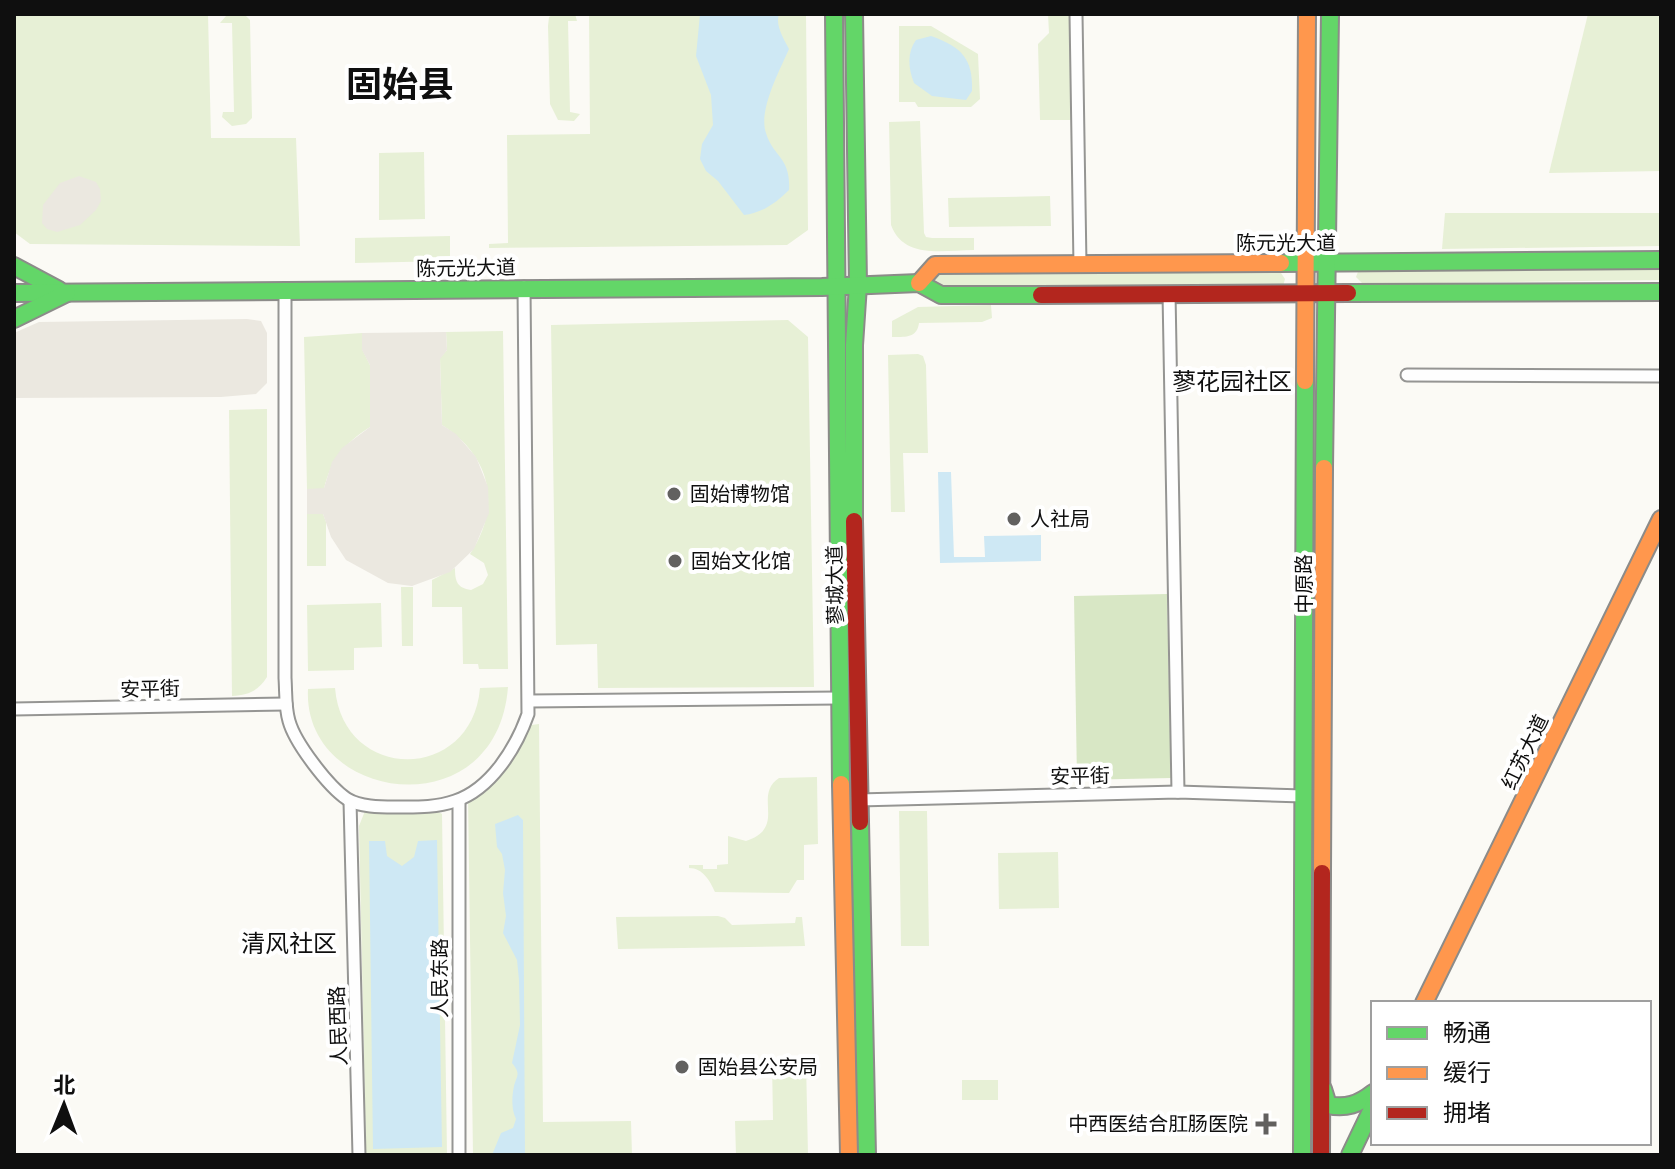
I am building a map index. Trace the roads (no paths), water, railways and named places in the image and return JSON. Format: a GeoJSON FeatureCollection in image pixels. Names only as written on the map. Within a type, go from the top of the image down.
{"type":"FeatureCollection","features":[{"type":"Feature","properties":{"kind":"main road","name":"蓼城大道"},"geometry":{"type":"LineString","coordinates":[[834,14],[839,698],[849,1155]]}},
{"type":"Feature","properties":{"kind":"main road","name":"蓼城大道"},"geometry":{"type":"LineString","coordinates":[[854,14],[858,285],[854,345],[854,521],[867,1155]]}},
{"type":"Feature","properties":{"kind":"main road","name":"中原路"},"geometry":{"type":"LineString","coordinates":[[1302,1155],[1307,14]]}},
{"type":"Feature","properties":{"kind":"main road","name":"中原路"},"geometry":{"type":"LineString","coordinates":[[1321,1155],[1325,294],[1330,14]]}},
{"type":"Feature","properties":{"kind":"main road","name":"陈元光大道"},"geometry":{"type":"LineString","coordinates":[[919,283],[935,265],[1661,260]]}},
{"type":"Feature","properties":{"kind":"main road"},"geometry":{"type":"LineString","coordinates":[[14,266],[46,285],[68,292]]}},
{"type":"Feature","properties":{"kind":"main road","name":"陈元光大道"},"geometry":{"type":"LineString","coordinates":[[14,293],[919,283],[941,295],[1661,292]]}},
{"type":"Feature","properties":{"kind":"main road"},"geometry":{"type":"LineString","coordinates":[[14,319],[68,292]]}},
{"type":"Feature","properties":{"kind":"main road","name":"红苏大道"},"geometry":{"type":"LineString","coordinates":[[1425,1001],[1661,519]]}},
{"type":"Feature","properties":{"kind":"main road"},"geometry":{"type":"LineString","coordinates":[[1321,1082],[1328,1105],[1337,1108],[1357,1105],[1371,1094]]}},
{"type":"Feature","properties":{"kind":"main road"},"geometry":{"type":"LineString","coordinates":[[1350,1155],[1371,1111]]}},
{"type":"Feature","properties":{"kind":"main road"},"geometry":{"type":"LineString","coordinates":[[840,1155],[848,1122]]}},
{"type":"Feature","properties":{"kind":"main road"},"geometry":{"type":"LineString","coordinates":[[867,1122],[882,1155]]}},
{"type":"Feature","properties":{"kind":"street"},"geometry":{"type":"LineString","coordinates":[[1076,14],[1080,265]]}},
{"type":"Feature","properties":{"kind":"street"},"geometry":{"type":"LineString","coordinates":[[285,292],[286,704],[289,721],[298,741],[326,778],[350,801],[376,807],[415,807],[459,800],[474,792],[501,765],[524,726],[529,701],[524,287]]}},
{"type":"Feature","properties":{"kind":"street"},"geometry":{"type":"LineString","coordinates":[[1169,293],[1178,792]]}},
{"type":"Feature","properties":{"kind":"street"},"geometry":{"type":"LineString","coordinates":[[1407,375],[1661,376]]}},
{"type":"Feature","properties":{"kind":"street"},"geometry":{"type":"LineString","coordinates":[[529,701],[839,698]]}},
{"type":"Feature","properties":{"kind":"street","name":"安平街"},"geometry":{"type":"LineString","coordinates":[[14,709],[286,704]]}},
{"type":"Feature","properties":{"kind":"street","name":"安平街"},"geometry":{"type":"LineString","coordinates":[[858,800],[1178,792],[1303,796]]}},
{"type":"Feature","properties":{"kind":"street","name":"人民东路"},"geometry":{"type":"LineString","coordinates":[[459,800],[459,1155]]}},
{"type":"Feature","properties":{"kind":"street","name":"人民西路"},"geometry":{"type":"LineString","coordinates":[[350,801],[359,1155]]}},
{"type":"Feature","properties":{"kind":"water"},"geometry":{"type":"Polygon","coordinates":[[[700,14],[779,14],[779,28],[789,49],[771,90],[764,124],[769,141],[787,171],[789,190],[768,207],[751,214],[744,215],[718,181],[706,171],[700,159],[702,144],[713,125],[711,95],[696,56],[700,14]]]}},
{"type":"Feature","properties":{"kind":"water"},"geometry":{"type":"Polygon","coordinates":[[[931,36],[951,45],[968,62],[972,91],[966,100],[932,96],[914,83],[910,66],[911,50],[916,40],[931,36]]]}},
{"type":"Feature","properties":{"kind":"water"},"geometry":{"type":"Polygon","coordinates":[[[938,472],[951,472],[954,557],[985,557],[984,536],[1041,535],[1041,561],[940,563],[938,472]]]}},
{"type":"Feature","properties":{"kind":"water"},"geometry":{"type":"Polygon","coordinates":[[[518,815],[523,820],[525,1155],[492,1155],[501,1133],[513,1128],[516,1119],[512,1098],[517,1072],[512,1063],[520,1025],[517,960],[503,933],[506,916],[503,893],[505,870],[502,854],[497,847],[495,824],[518,815]]]}},
{"type":"Feature","properties":{"kind":"water"},"geometry":{"type":"Polygon","coordinates":[[[437,840],[442,1147],[373,1149],[369,841],[385,841],[387,856],[402,866],[414,857],[418,841],[437,840]]]}},
{"type":"Feature","properties":{"kind":"place","name":"固始博物馆"},"geometry":{"type":"Point","coordinates":[674,494]}},
{"type":"Feature","properties":{"kind":"place","name":"人社局"},"geometry":{"type":"Point","coordinates":[1014,519]}},
{"type":"Feature","properties":{"kind":"place","name":"固始文化馆"},"geometry":{"type":"Point","coordinates":[675,561]}},
{"type":"Feature","properties":{"kind":"place","name":"固始县公安局"},"geometry":{"type":"Point","coordinates":[682,1067]}},
{"type":"Feature","properties":{"kind":"place","name":"中西医结合肛肠医院"},"geometry":{"type":"Point","coordinates":[1266,1124]}},
{"type":"Feature","properties":{"kind":"district","name":"固始县"},"geometry":{"type":"Point","coordinates":[400,84]}},
{"type":"Feature","properties":{"kind":"district","name":"蓼花园社区"},"geometry":{"type":"Point","coordinates":[1232,382]}},
{"type":"Feature","properties":{"kind":"district","name":"清风社区"},"geometry":{"type":"Point","coordinates":[289,944]}}]}
